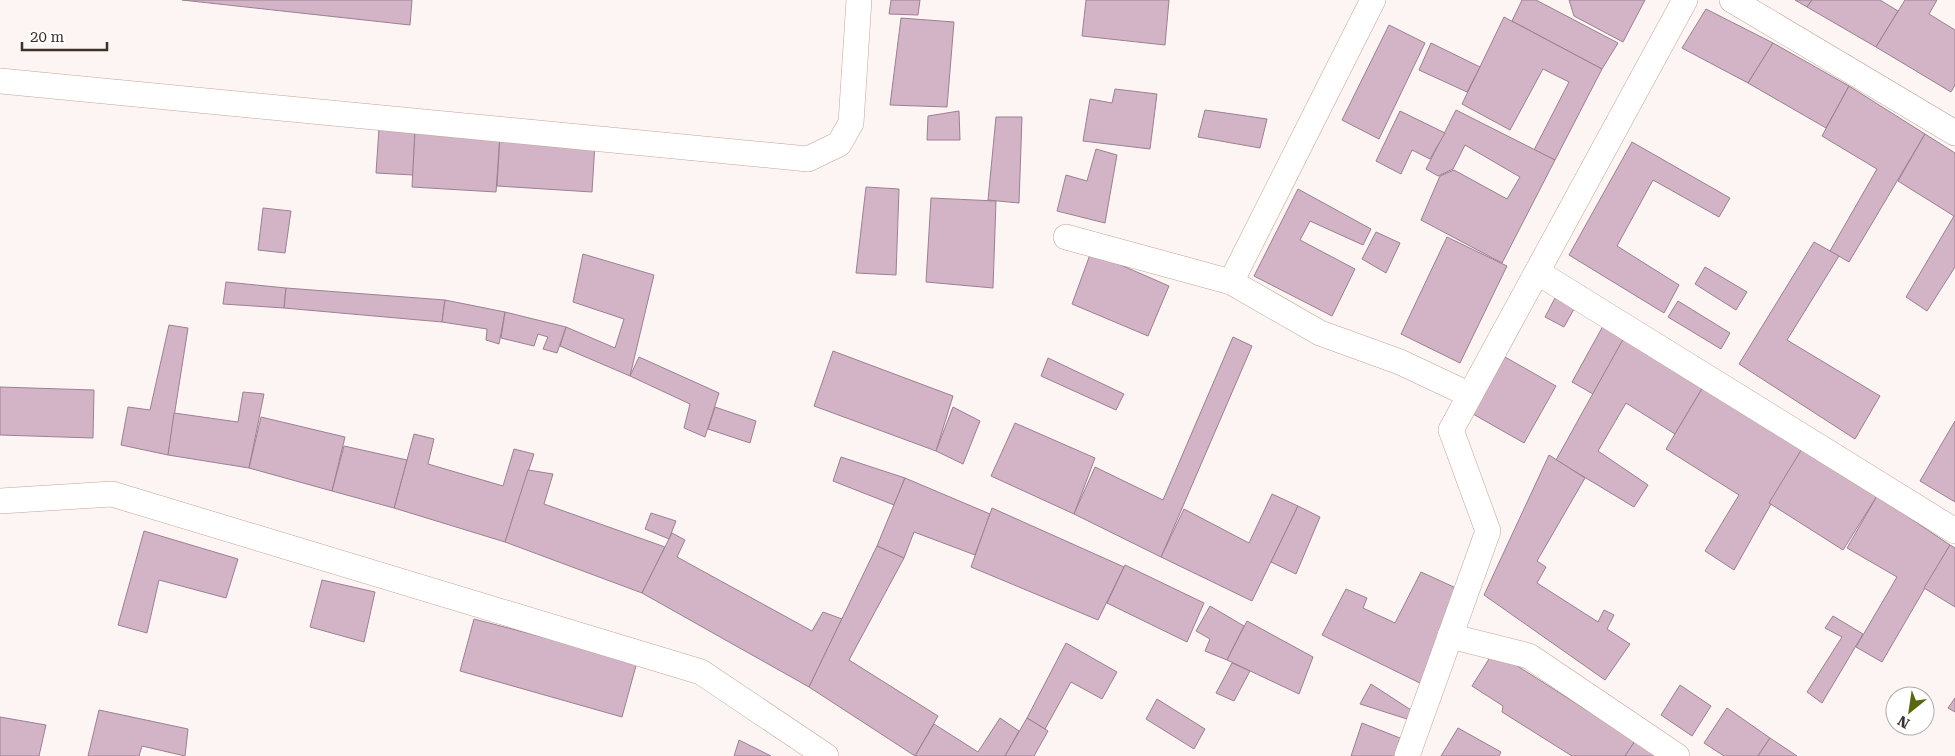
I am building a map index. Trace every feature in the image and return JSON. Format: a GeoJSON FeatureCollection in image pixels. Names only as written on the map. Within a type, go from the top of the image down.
{"type":"FeatureCollection","features":[{"type":"Feature","properties":{"kind":"street"},"geometry":{"type":"LineString","coordinates":[[0,81],[808,159],[839,144],[851,123],[859,0]]}},
{"type":"Feature","properties":{"kind":"street"},"geometry":{"type":"LineString","coordinates":[[1231,282],[1373,0]]}},
{"type":"Feature","properties":{"kind":"street"},"geometry":{"type":"LineString","coordinates":[[1407,756],[1488,531],[1451,430],[1684,0]]}},
{"type":"Feature","properties":{"kind":"street"},"geometry":{"type":"LineString","coordinates":[[1732,0],[1955,133]]}},
{"type":"Feature","properties":{"kind":"street"},"geometry":{"type":"LineString","coordinates":[[1066,237],[1231,282],[1320,333],[1400,362],[1470,395]]}},
{"type":"Feature","properties":{"kind":"street"},"geometry":{"type":"LineString","coordinates":[[1537,272],[1955,531]]}},
{"type":"Feature","properties":{"kind":"street"},"geometry":{"type":"LineString","coordinates":[[0,501],[112,494],[701,672],[826,756]]}},
{"type":"Feature","properties":{"kind":"street"},"geometry":{"type":"LineString","coordinates":[[1450,636],[1529,656],[1677,756]]}},
{"type":"Feature","properties":{"kind":"building"},"geometry":{"type":"Polygon","coordinates":[[[182,0],[412,0],[410,25],[182,0]]]}},
{"type":"Feature","properties":{"kind":"building"},"geometry":{"type":"Polygon","coordinates":[[[891,0],[920,0],[918,15],[889,14],[891,0]]]}},
{"type":"Feature","properties":{"kind":"building"},"geometry":{"type":"Polygon","coordinates":[[[1086,0],[1169,0],[1165,45],[1082,36],[1086,0]]]}},
{"type":"Feature","properties":{"kind":"building"},"geometry":{"type":"Polygon","coordinates":[[[1522,0],[1536,0],[1618,43],[1602,69],[1512,21],[1522,0]]]}},
{"type":"Feature","properties":{"kind":"building"},"geometry":{"type":"Polygon","coordinates":[[[1569,0],[1645,0],[1623,42],[1574,16],[1569,0]]]}},
{"type":"Feature","properties":{"kind":"building"},"geometry":{"type":"Polygon","coordinates":[[[1795,0],[1812,0],[1807,7],[1795,0]]]}},
{"type":"Feature","properties":{"kind":"building"},"geometry":{"type":"Polygon","coordinates":[[[1812,0],[1880,0],[1898,11],[1876,47],[1807,7],[1812,0]]]}},
{"type":"Feature","properties":{"kind":"building"},"geometry":{"type":"Polygon","coordinates":[[[1905,0],[1937,0],[1929,14],[1955,30],[1955,85],[1951,92],[1876,47],[1905,0]]]}},
{"type":"Feature","properties":{"kind":"building"},"geometry":{"type":"Polygon","coordinates":[[[1706,9],[1773,43],[1748,83],[1682,48],[1706,9]]]}},
{"type":"Feature","properties":{"kind":"building"},"geometry":{"type":"Polygon","coordinates":[[[1504,17],[1602,69],[1555,160],[1534,150],[1569,82],[1543,69],[1510,130],[1462,104],[1504,17]]]}},
{"type":"Feature","properties":{"kind":"building"},"geometry":{"type":"Polygon","coordinates":[[[901,18],[954,22],[947,107],[890,105],[901,18]]]}},
{"type":"Feature","properties":{"kind":"building"},"geometry":{"type":"Polygon","coordinates":[[[1389,25],[1425,43],[1379,139],[1342,120],[1389,25]]]}},
{"type":"Feature","properties":{"kind":"building"},"geometry":{"type":"Polygon","coordinates":[[[1431,43],[1480,67],[1467,92],[1419,70],[1431,43]]]}},
{"type":"Feature","properties":{"kind":"building"},"geometry":{"type":"Polygon","coordinates":[[[1773,43],[1849,86],[1826,128],[1748,83],[1773,43]]]}},
{"type":"Feature","properties":{"kind":"building"},"geometry":{"type":"Polygon","coordinates":[[[1849,86],[1925,134],[1849,262],[1830,251],[1877,169],[1822,136],[1849,86]]]}},
{"type":"Feature","properties":{"kind":"building"},"geometry":{"type":"Polygon","coordinates":[[[1115,89],[1157,94],[1150,149],[1083,141],[1090,99],[1112,103],[1115,89]]]}},
{"type":"Feature","properties":{"kind":"building"},"geometry":{"type":"Polygon","coordinates":[[[1205,110],[1267,119],[1260,148],[1198,137],[1205,110]]]}},
{"type":"Feature","properties":{"kind":"building"},"geometry":{"type":"Polygon","coordinates":[[[1456,110],[1555,160],[1502,263],[1421,220],[1440,176],[1454,170],[1507,199],[1520,177],[1465,145],[1453,169],[1438,176],[1426,169],[1456,110]]]}},
{"type":"Feature","properties":{"kind":"building"},"geometry":{"type":"Polygon","coordinates":[[[959,111],[960,140],[927,140],[928,116],[959,111]]]}},
{"type":"Feature","properties":{"kind":"building"},"geometry":{"type":"Polygon","coordinates":[[[1400,111],[1445,133],[1430,159],[1412,150],[1401,174],[1376,161],[1400,111]]]}},
{"type":"Feature","properties":{"kind":"building"},"geometry":{"type":"Polygon","coordinates":[[[996,117],[1022,117],[1019,203],[988,200],[996,117]]]}},
{"type":"Feature","properties":{"kind":"building"},"geometry":{"type":"Polygon","coordinates":[[[379,128],[415,131],[413,175],[376,173],[379,128]]]}},
{"type":"Feature","properties":{"kind":"building"},"geometry":{"type":"Polygon","coordinates":[[[415,131],[500,136],[496,192],[412,187],[415,131]]]}},
{"type":"Feature","properties":{"kind":"building"},"geometry":{"type":"Polygon","coordinates":[[[1925,134],[1955,153],[1955,267],[1927,311],[1906,297],[1954,216],[1898,181],[1925,134]]]}},
{"type":"Feature","properties":{"kind":"building"},"geometry":{"type":"Polygon","coordinates":[[[500,136],[595,143],[592,192],[497,186],[500,136]]]}},
{"type":"Feature","properties":{"kind":"building"},"geometry":{"type":"Polygon","coordinates":[[[1632,142],[1730,198],[1719,217],[1653,180],[1617,246],[1679,285],[1664,313],[1569,255],[1632,142]]]}},
{"type":"Feature","properties":{"kind":"building"},"geometry":{"type":"Polygon","coordinates":[[[1096,149],[1117,155],[1105,223],[1057,211],[1066,175],[1087,181],[1096,149]]]}},
{"type":"Feature","properties":{"kind":"building"},"geometry":{"type":"Polygon","coordinates":[[[866,187],[899,189],[896,275],[856,273],[866,187]]]}},
{"type":"Feature","properties":{"kind":"building"},"geometry":{"type":"Polygon","coordinates":[[[1298,189],[1371,229],[1363,245],[1310,221],[1300,240],[1355,269],[1332,316],[1254,276],[1298,189]]]}},
{"type":"Feature","properties":{"kind":"building"},"geometry":{"type":"Polygon","coordinates":[[[931,198],[996,201],[993,288],[926,282],[931,198]]]}},
{"type":"Feature","properties":{"kind":"building"},"geometry":{"type":"Polygon","coordinates":[[[263,208],[291,211],[285,253],[258,250],[263,208]]]}},
{"type":"Feature","properties":{"kind":"building"},"geometry":{"type":"Polygon","coordinates":[[[1376,232],[1400,243],[1386,273],[1362,259],[1376,232]]]}},
{"type":"Feature","properties":{"kind":"building"},"geometry":{"type":"Polygon","coordinates":[[[1447,237],[1507,266],[1460,363],[1401,334],[1447,237]]]}},
{"type":"Feature","properties":{"kind":"building"},"geometry":{"type":"Polygon","coordinates":[[[1814,242],[1839,256],[1787,340],[1880,396],[1855,439],[1739,364],[1814,242]]]}},
{"type":"Feature","properties":{"kind":"building"},"geometry":{"type":"Polygon","coordinates":[[[1091,252],[1169,286],[1148,336],[1072,304],[1091,252]]]}},
{"type":"Feature","properties":{"kind":"building"},"geometry":{"type":"Polygon","coordinates":[[[583,254],[654,275],[630,376],[560,346],[566,327],[615,348],[624,319],[573,302],[583,254]]]}},
{"type":"Feature","properties":{"kind":"building"},"geometry":{"type":"Polygon","coordinates":[[[1705,267],[1747,292],[1736,310],[1695,284],[1705,267]]]}},
{"type":"Feature","properties":{"kind":"building"},"geometry":{"type":"Polygon","coordinates":[[[226,282],[286,288],[284,308],[223,304],[226,282]]]}},
{"type":"Feature","properties":{"kind":"building"},"geometry":{"type":"Polygon","coordinates":[[[286,288],[445,300],[442,322],[284,308],[286,288]]]}},
{"type":"Feature","properties":{"kind":"building"},"geometry":{"type":"Polygon","coordinates":[[[1555,298],[1574,309],[1564,327],[1545,317],[1555,298]]]}},
{"type":"Feature","properties":{"kind":"building"},"geometry":{"type":"Polygon","coordinates":[[[445,300],[505,312],[499,344],[486,340],[487,329],[442,322],[445,300]]]}},
{"type":"Feature","properties":{"kind":"building"},"geometry":{"type":"Polygon","coordinates":[[[1678,301],[1730,333],[1721,349],[1668,317],[1678,301]]]}},
{"type":"Feature","properties":{"kind":"building"},"geometry":{"type":"Polygon","coordinates":[[[505,312],[566,327],[557,353],[543,349],[548,337],[538,334],[534,346],[501,338],[505,312]]]}},
{"type":"Feature","properties":{"kind":"building"},"geometry":{"type":"Polygon","coordinates":[[[169,325],[188,328],[168,455],[121,445],[128,407],[150,410],[169,325]]]}},
{"type":"Feature","properties":{"kind":"building"},"geometry":{"type":"Polygon","coordinates":[[[1603,326],[1625,337],[1593,394],[1572,382],[1603,326]]]}},
{"type":"Feature","properties":{"kind":"building"},"geometry":{"type":"Polygon","coordinates":[[[1626,334],[1706,382],[1675,434],[1626,403],[1598,451],[1648,485],[1634,507],[1556,460],[1626,334]]]}},
{"type":"Feature","properties":{"kind":"building"},"geometry":{"type":"Polygon","coordinates":[[[1233,337],[1252,346],[1161,557],[1074,514],[1095,467],[1163,500],[1233,337]]]}},
{"type":"Feature","properties":{"kind":"building"},"geometry":{"type":"Polygon","coordinates":[[[833,351],[953,396],[936,451],[814,406],[833,351]]]}},
{"type":"Feature","properties":{"kind":"building"},"geometry":{"type":"Polygon","coordinates":[[[639,357],[719,393],[705,437],[684,428],[690,404],[630,376],[639,357]]]}},
{"type":"Feature","properties":{"kind":"building"},"geometry":{"type":"Polygon","coordinates":[[[1505,357],[1556,386],[1524,443],[1473,414],[1505,357]]]}},
{"type":"Feature","properties":{"kind":"building"},"geometry":{"type":"Polygon","coordinates":[[[1048,358],[1124,394],[1116,410],[1041,376],[1048,358]]]}},
{"type":"Feature","properties":{"kind":"building"},"geometry":{"type":"Polygon","coordinates":[[[1706,382],[1803,447],[1734,570],[1705,551],[1739,495],[1666,449],[1706,382]]]}},
{"type":"Feature","properties":{"kind":"building"},"geometry":{"type":"Polygon","coordinates":[[[0,387],[94,390],[93,438],[0,435],[0,387]]]}},
{"type":"Feature","properties":{"kind":"building"},"geometry":{"type":"Polygon","coordinates":[[[243,392],[264,394],[249,468],[168,455],[174,413],[238,422],[243,392]]]}},
{"type":"Feature","properties":{"kind":"building"},"geometry":{"type":"Polygon","coordinates":[[[715,407],[756,421],[750,443],[708,429],[715,407]]]}},
{"type":"Feature","properties":{"kind":"building"},"geometry":{"type":"Polygon","coordinates":[[[953,407],[980,421],[963,464],[936,451],[953,407]]]}},
{"type":"Feature","properties":{"kind":"building"},"geometry":{"type":"Polygon","coordinates":[[[261,417],[345,437],[332,491],[249,468],[261,417]]]}},
{"type":"Feature","properties":{"kind":"building"},"geometry":{"type":"Polygon","coordinates":[[[1955,421],[1955,502],[1920,481],[1955,421]]]}},
{"type":"Feature","properties":{"kind":"building"},"geometry":{"type":"Polygon","coordinates":[[[1015,423],[1095,458],[1074,514],[991,476],[1015,423]]]}},
{"type":"Feature","properties":{"kind":"building"},"geometry":{"type":"Polygon","coordinates":[[[414,434],[434,439],[428,464],[503,486],[514,449],[534,454],[505,542],[394,508],[414,434]]]}},
{"type":"Feature","properties":{"kind":"building"},"geometry":{"type":"Polygon","coordinates":[[[344,446],[407,460],[394,508],[332,491],[344,446]]]}},
{"type":"Feature","properties":{"kind":"building"},"geometry":{"type":"Polygon","coordinates":[[[1803,447],[1877,496],[1843,550],[1769,503],[1803,447]]]}},
{"type":"Feature","properties":{"kind":"building"},"geometry":{"type":"Polygon","coordinates":[[[1549,455],[1585,478],[1537,561],[1546,567],[1537,583],[1598,622],[1604,610],[1614,615],[1607,629],[1630,644],[1605,680],[1484,595],[1549,455]]]}},
{"type":"Feature","properties":{"kind":"building"},"geometry":{"type":"Polygon","coordinates":[[[841,457],[905,478],[894,505],[833,481],[841,457]]]}},
{"type":"Feature","properties":{"kind":"building"},"geometry":{"type":"Polygon","coordinates":[[[528,470],[553,474],[544,504],[665,547],[642,593],[505,542],[528,470]]]}},
{"type":"Feature","properties":{"kind":"building"},"geometry":{"type":"Polygon","coordinates":[[[905,478],[990,514],[975,555],[914,532],[904,558],[877,546],[905,478]]]}},
{"type":"Feature","properties":{"kind":"building"},"geometry":{"type":"Polygon","coordinates":[[[1272,494],[1298,506],[1252,601],[1161,557],[1184,509],[1249,543],[1272,494]]]}},
{"type":"Feature","properties":{"kind":"building"},"geometry":{"type":"Polygon","coordinates":[[[1877,496],[1950,545],[1882,662],[1856,647],[1897,577],[1847,548],[1877,496]]]}},
{"type":"Feature","properties":{"kind":"building"},"geometry":{"type":"Polygon","coordinates":[[[1298,506],[1320,517],[1296,574],[1271,562],[1298,506]]]}},
{"type":"Feature","properties":{"kind":"building"},"geometry":{"type":"Polygon","coordinates":[[[992,508],[1124,567],[1098,620],[971,567],[992,508]]]}},
{"type":"Feature","properties":{"kind":"building"},"geometry":{"type":"Polygon","coordinates":[[[651,513],[676,521],[669,539],[645,529],[651,513]]]}},
{"type":"Feature","properties":{"kind":"building"},"geometry":{"type":"Polygon","coordinates":[[[144,531],[238,559],[226,598],[159,580],[147,633],[118,625],[144,531]]]}},
{"type":"Feature","properties":{"kind":"building"},"geometry":{"type":"Polygon","coordinates":[[[672,533],[685,540],[677,557],[812,631],[823,612],[842,619],[809,687],[642,593],[672,533]]]}},
{"type":"Feature","properties":{"kind":"building"},"geometry":{"type":"Polygon","coordinates":[[[1950,545],[1955,548],[1955,607],[1924,588],[1950,545]]]}},
{"type":"Feature","properties":{"kind":"building"},"geometry":{"type":"Polygon","coordinates":[[[877,546],[904,558],[849,660],[938,716],[915,756],[809,687],[877,546]]]}},
{"type":"Feature","properties":{"kind":"building"},"geometry":{"type":"Polygon","coordinates":[[[1125,565],[1204,603],[1187,642],[1107,603],[1125,565]]]}},
{"type":"Feature","properties":{"kind":"building"},"geometry":{"type":"Polygon","coordinates":[[[1421,572],[1456,588],[1424,685],[1322,635],[1346,589],[1367,598],[1363,608],[1395,623],[1421,572]]]}},
{"type":"Feature","properties":{"kind":"building"},"geometry":{"type":"Polygon","coordinates":[[[322,580],[375,592],[364,642],[310,627],[322,580]]]}},
{"type":"Feature","properties":{"kind":"building"},"geometry":{"type":"Polygon","coordinates":[[[1210,606],[1244,626],[1227,660],[1205,651],[1210,639],[1196,631],[1210,606]]]}},
{"type":"Feature","properties":{"kind":"building"},"geometry":{"type":"Polygon","coordinates":[[[1833,616],[1863,634],[1822,703],[1807,692],[1842,637],[1825,628],[1833,616]]]}},
{"type":"Feature","properties":{"kind":"building"},"geometry":{"type":"Polygon","coordinates":[[[474,619],[637,662],[622,717],[460,671],[474,619]]]}},
{"type":"Feature","properties":{"kind":"building"},"geometry":{"type":"Polygon","coordinates":[[[1247,621],[1313,657],[1299,694],[1227,660],[1247,621]]]}},
{"type":"Feature","properties":{"kind":"building"},"geometry":{"type":"Polygon","coordinates":[[[1066,643],[1117,672],[1102,699],[1071,682],[1045,729],[1027,718],[1066,643]]]}},
{"type":"Feature","properties":{"kind":"building"},"geometry":{"type":"Polygon","coordinates":[[[1494,651],[1635,741],[1625,756],[1572,756],[1502,712],[1503,706],[1472,686],[1494,651]]]}},
{"type":"Feature","properties":{"kind":"building"},"geometry":{"type":"Polygon","coordinates":[[[1232,663],[1250,671],[1234,701],[1216,693],[1232,663]]]}},
{"type":"Feature","properties":{"kind":"building"},"geometry":{"type":"Polygon","coordinates":[[[1371,684],[1411,710],[1407,719],[1360,704],[1371,684]]]}},
{"type":"Feature","properties":{"kind":"building"},"geometry":{"type":"Polygon","coordinates":[[[1680,685],[1711,706],[1692,736],[1661,715],[1680,685]]]}},
{"type":"Feature","properties":{"kind":"building"},"geometry":{"type":"Polygon","coordinates":[[[1955,698],[1955,712],[1948,708],[1955,698]]]}},
{"type":"Feature","properties":{"kind":"building"},"geometry":{"type":"Polygon","coordinates":[[[1157,699],[1205,729],[1194,749],[1146,719],[1157,699]]]}},
{"type":"Feature","properties":{"kind":"building"},"geometry":{"type":"Polygon","coordinates":[[[1727,708],[1770,738],[1758,756],[1724,756],[1704,743],[1727,708]]]}},
{"type":"Feature","properties":{"kind":"building"},"geometry":{"type":"Polygon","coordinates":[[[99,710],[188,729],[185,756],[142,746],[139,756],[88,756],[99,710]]]}},
{"type":"Feature","properties":{"kind":"building"},"geometry":{"type":"Polygon","coordinates":[[[0,717],[46,725],[39,756],[0,756],[0,717]]]}},
{"type":"Feature","properties":{"kind":"building"},"geometry":{"type":"Polygon","coordinates":[[[1000,718],[1019,731],[1005,756],[915,756],[934,724],[978,752],[1000,718]]]}},
{"type":"Feature","properties":{"kind":"building"},"geometry":{"type":"Polygon","coordinates":[[[1027,718],[1048,731],[1034,756],[1005,756],[1027,718]]]}},
{"type":"Feature","properties":{"kind":"building"},"geometry":{"type":"Polygon","coordinates":[[[1362,723],[1400,738],[1394,756],[1351,756],[1362,723]]]}},
{"type":"Feature","properties":{"kind":"building"},"geometry":{"type":"Polygon","coordinates":[[[1458,728],[1501,752],[1499,756],[1441,756],[1458,728]]]}},
{"type":"Feature","properties":{"kind":"building"},"geometry":{"type":"Polygon","coordinates":[[[1770,738],[1797,756],[1758,756],[1770,738]]]}},
{"type":"Feature","properties":{"kind":"building"},"geometry":{"type":"Polygon","coordinates":[[[739,740],[771,756],[734,756],[739,740]]]}},
{"type":"Feature","properties":{"kind":"building"},"geometry":{"type":"Polygon","coordinates":[[[1635,741],[1658,756],[1625,756],[1635,741]]]}}]}
